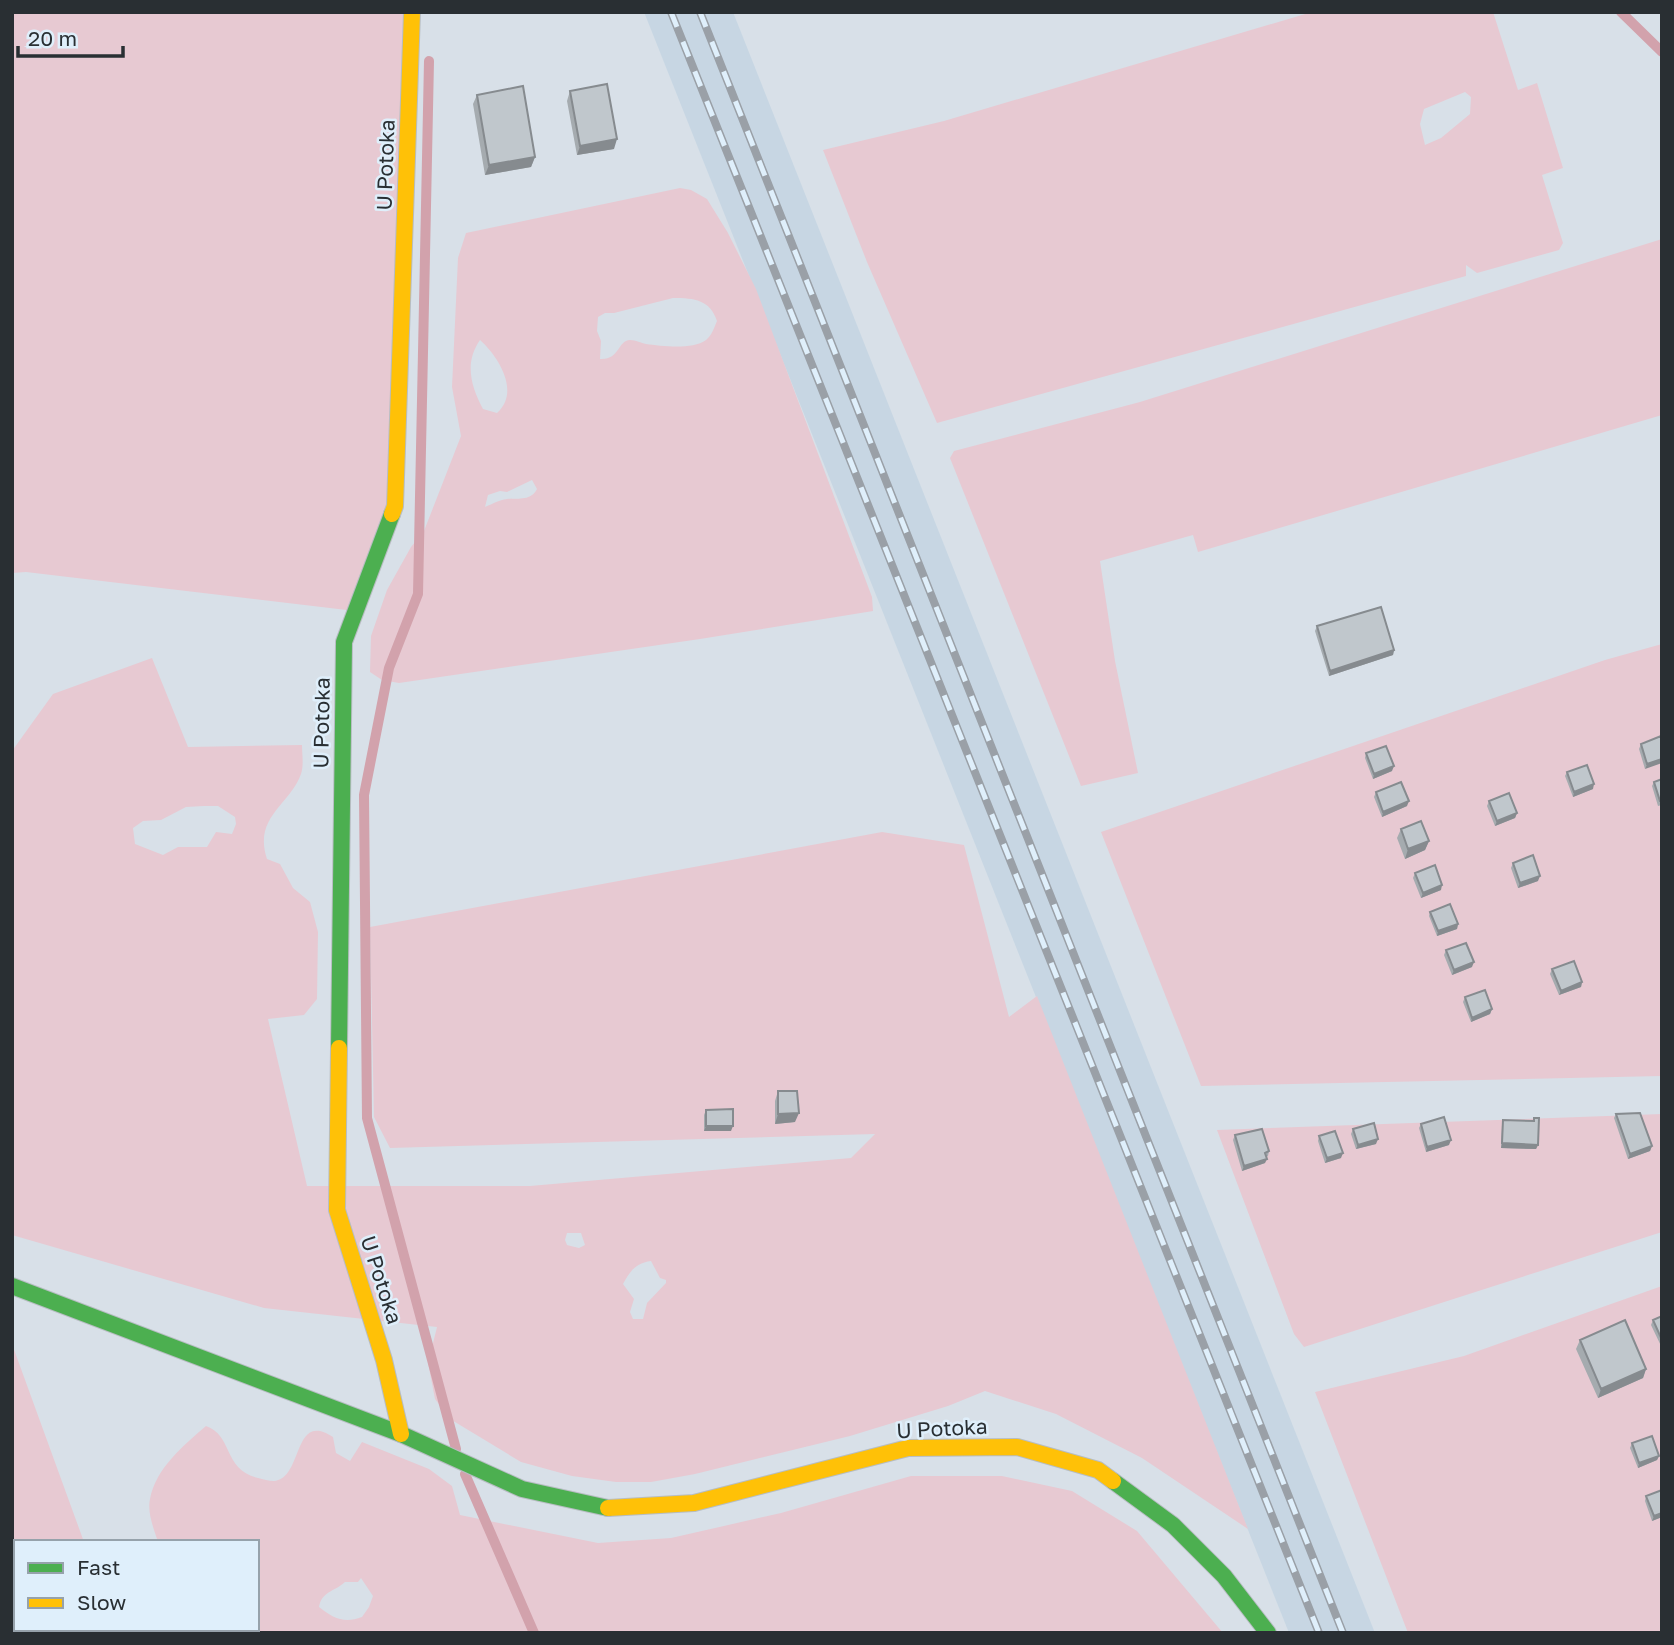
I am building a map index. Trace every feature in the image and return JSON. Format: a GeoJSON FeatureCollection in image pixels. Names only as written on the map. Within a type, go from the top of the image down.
{"type":"FeatureCollection","features":[{"type":"Feature","properties":{"kind":"street","name":"U Potoka"},"geometry":{"type":"LineString","coordinates":[[401,1434],[384,1360],[337,1210],[344,642],[395,506],[412,12]]}},
{"type":"Feature","properties":{"kind":"street","name":"U Potoka"},"geometry":{"type":"LineString","coordinates":[[12,1286],[401,1434],[522,1489],[608,1508],[694,1503],[908,1448],[1017,1447],[1098,1470],[1173,1525],[1224,1576],[1268,1633]]}},
{"type":"Feature","properties":{"kind":"shaded area"},"geometry":{"type":"Polygon","coordinates":[[[12,12],[412,12],[395,506],[355,611],[26,572],[12,573],[12,12]]]}},
{"type":"Feature","properties":{"kind":"shaded area"},"geometry":{"type":"Polygon","coordinates":[[[644,12],[733,12],[1375,1633],[1289,1633],[644,12]]]}},
{"type":"Feature","properties":{"kind":"shaded area"},"geometry":{"type":"Polygon","coordinates":[[[1312,12],[1493,12],[1518,90],[1537,83],[1563,168],[1542,175],[1563,243],[1559,250],[1477,273],[1466,265],[1466,276],[937,423],[867,262],[823,150],[944,121],[1312,12]],[[1465,92],[1424,109],[1420,124],[1425,145],[1441,138],[1470,114],[1471,97],[1465,92]]]}},
{"type":"Feature","properties":{"kind":"shaded area"},"geometry":{"type":"Polygon","coordinates":[[[680,188],[691,190],[707,199],[728,233],[756,289],[872,597],[873,611],[399,683],[382,680],[370,672],[371,636],[387,590],[411,547],[424,531],[461,436],[452,387],[458,258],[466,233],[680,188]],[[673,298],[605,313],[598,317],[600,359],[611,357],[630,340],[677,346],[693,345],[706,340],[717,321],[714,314],[701,302],[673,298]],[[480,340],[475,349],[471,374],[475,392],[483,409],[497,413],[507,395],[504,375],[494,355],[480,340]],[[532,480],[507,492],[488,495],[485,507],[504,500],[528,497],[537,489],[532,480]]]}},
{"type":"Feature","properties":{"kind":"shaded area"},"geometry":{"type":"Polygon","coordinates":[[[1662,239],[1662,415],[1198,552],[1193,535],[1100,561],[1115,661],[1138,773],[1081,786],[950,458],[954,451],[1140,402],[1662,239]]]}},
{"type":"Feature","properties":{"kind":"shaded area"},"geometry":{"type":"Polygon","coordinates":[[[1662,644],[1662,1076],[1201,1086],[1101,832],[1605,660],[1662,644]]]}},
{"type":"Feature","properties":{"kind":"shaded area"},"geometry":{"type":"Polygon","coordinates":[[[152,658],[188,747],[302,745],[301,774],[269,822],[264,845],[267,859],[280,864],[293,888],[310,902],[318,932],[317,999],[304,1015],[268,1019],[307,1186],[530,1186],[851,1158],[875,1134],[390,1148],[374,1117],[370,927],[882,832],[964,845],[1009,1017],[1037,996],[1248,1529],[1142,1458],[1056,1414],[985,1391],[948,1406],[850,1436],[695,1474],[651,1482],[616,1482],[572,1476],[521,1462],[450,1419],[435,1399],[428,1363],[437,1327],[264,1308],[12,1235],[12,751],[53,694],[152,658]],[[218,806],[186,807],[161,820],[143,821],[133,828],[135,844],[163,855],[178,847],[207,847],[216,832],[232,834],[236,824],[235,817],[218,806]],[[567,1233],[567,1245],[579,1248],[585,1245],[581,1233],[567,1233]],[[651,1261],[634,1268],[623,1284],[634,1299],[630,1312],[633,1319],[643,1319],[647,1303],[666,1283],[666,1280],[660,1278],[651,1261]]]}},
{"type":"Feature","properties":{"kind":"shaded area"},"geometry":{"type":"Polygon","coordinates":[[[1662,1114],[1662,1232],[1304,1347],[1294,1334],[1217,1130],[1662,1114]]]}},
{"type":"Feature","properties":{"kind":"shaded area"},"geometry":{"type":"Polygon","coordinates":[[[1662,1286],[1662,1633],[1408,1633],[1315,1392],[1464,1356],[1662,1286]]]}},
{"type":"Feature","properties":{"kind":"shaded area"},"geometry":{"type":"Polygon","coordinates":[[[12,1344],[83,1540],[14,1540],[14,1631],[112,1631],[12,1633],[12,1344]]]}},
{"type":"Feature","properties":{"kind":"shaded area"},"geometry":{"type":"Polygon","coordinates":[[[206,1426],[221,1437],[239,1468],[247,1474],[274,1481],[283,1477],[290,1469],[304,1438],[311,1432],[320,1431],[333,1437],[336,1453],[350,1461],[362,1442],[429,1469],[452,1486],[460,1515],[598,1543],[671,1538],[781,1513],[911,1476],[1002,1476],[1072,1491],[1137,1531],[1223,1633],[197,1633],[194,1631],[259,1631],[259,1540],[157,1540],[150,1515],[150,1499],[158,1477],[180,1450],[206,1426]],[[361,1578],[358,1582],[345,1582],[329,1592],[319,1607],[339,1619],[350,1620],[362,1617],[373,1596],[361,1578]]]}},
{"type":"Feature","properties":{"kind":"building"},"geometry":{"type":"Polygon","coordinates":[[[607,84],[617,139],[580,146],[570,91],[607,84]]]}},
{"type":"Feature","properties":{"kind":"building"},"geometry":{"type":"Polygon","coordinates":[[[523,86],[535,157],[489,165],[477,95],[523,86]]]}},
{"type":"Feature","properties":{"kind":"building"},"geometry":{"type":"Polygon","coordinates":[[[1381,607],[1394,650],[1330,671],[1317,626],[1381,607]]]}},
{"type":"Feature","properties":{"kind":"building"},"geometry":{"type":"Polygon","coordinates":[[[1661,736],[1662,759],[1647,764],[1641,744],[1661,736]]]}},
{"type":"Feature","properties":{"kind":"building"},"geometry":{"type":"Polygon","coordinates":[[[1386,746],[1394,766],[1374,774],[1366,753],[1386,746]]]}},
{"type":"Feature","properties":{"kind":"building"},"geometry":{"type":"Polygon","coordinates":[[[1587,765],[1594,784],[1574,792],[1567,772],[1587,765]]]}},
{"type":"Feature","properties":{"kind":"building"},"geometry":{"type":"Polygon","coordinates":[[[1662,779],[1662,801],[1660,801],[1654,782],[1662,779]]]}},
{"type":"Feature","properties":{"kind":"building"},"geometry":{"type":"Polygon","coordinates":[[[1401,782],[1409,801],[1383,812],[1376,792],[1401,782]]]}},
{"type":"Feature","properties":{"kind":"building"},"geometry":{"type":"Polygon","coordinates":[[[1509,793],[1517,813],[1497,821],[1489,801],[1509,793]]]}},
{"type":"Feature","properties":{"kind":"building"},"geometry":{"type":"Polygon","coordinates":[[[1421,821],[1429,841],[1408,849],[1401,829],[1421,821]]]}},
{"type":"Feature","properties":{"kind":"building"},"geometry":{"type":"Polygon","coordinates":[[[1533,855],[1540,876],[1520,883],[1513,863],[1533,855]]]}},
{"type":"Feature","properties":{"kind":"building"},"geometry":{"type":"Polygon","coordinates":[[[1435,865],[1442,885],[1423,893],[1415,873],[1435,865]]]}},
{"type":"Feature","properties":{"kind":"building"},"geometry":{"type":"Polygon","coordinates":[[[1450,904],[1458,924],[1438,931],[1430,912],[1450,904]]]}},
{"type":"Feature","properties":{"kind":"building"},"geometry":{"type":"Polygon","coordinates":[[[1466,943],[1474,962],[1454,970],[1446,950],[1466,943]]]}},
{"type":"Feature","properties":{"kind":"building"},"geometry":{"type":"Polygon","coordinates":[[[1574,961],[1582,982],[1561,991],[1552,969],[1574,961]]]}},
{"type":"Feature","properties":{"kind":"building"},"geometry":{"type":"Polygon","coordinates":[[[1485,990],[1492,1009],[1472,1018],[1465,997],[1485,990]]]}},
{"type":"Feature","properties":{"kind":"building"},"geometry":{"type":"Polygon","coordinates":[[[778,1091],[797,1091],[799,1113],[778,1114],[778,1091]]]}},
{"type":"Feature","properties":{"kind":"building"},"geometry":{"type":"Polygon","coordinates":[[[733,1109],[733,1126],[706,1126],[706,1110],[733,1109]]]}},
{"type":"Feature","properties":{"kind":"building"},"geometry":{"type":"Polygon","coordinates":[[[1640,1113],[1652,1146],[1630,1154],[1616,1114],[1640,1113]]]}},
{"type":"Feature","properties":{"kind":"building"},"geometry":{"type":"Polygon","coordinates":[[[1444,1117],[1451,1140],[1427,1147],[1421,1124],[1444,1117]]]}},
{"type":"Feature","properties":{"kind":"building"},"geometry":{"type":"Polygon","coordinates":[[[1534,1118],[1539,1118],[1538,1145],[1502,1143],[1503,1120],[1534,1121],[1534,1118]]]}},
{"type":"Feature","properties":{"kind":"building"},"geometry":{"type":"Polygon","coordinates":[[[1374,1123],[1378,1139],[1358,1145],[1353,1129],[1374,1123]]]}},
{"type":"Feature","properties":{"kind":"building"},"geometry":{"type":"Polygon","coordinates":[[[1262,1129],[1269,1151],[1265,1153],[1267,1159],[1244,1166],[1235,1135],[1262,1129]]]}},
{"type":"Feature","properties":{"kind":"building"},"geometry":{"type":"Polygon","coordinates":[[[1335,1131],[1343,1153],[1327,1158],[1319,1136],[1335,1131]]]}},
{"type":"Feature","properties":{"kind":"building"},"geometry":{"type":"Polygon","coordinates":[[[1662,1316],[1662,1340],[1653,1320],[1662,1316]]]}},
{"type":"Feature","properties":{"kind":"building"},"geometry":{"type":"Polygon","coordinates":[[[1625,1320],[1646,1369],[1601,1389],[1580,1340],[1625,1320]]]}},
{"type":"Feature","properties":{"kind":"building"},"geometry":{"type":"Polygon","coordinates":[[[1652,1436],[1659,1456],[1639,1463],[1632,1443],[1652,1436]]]}},
{"type":"Feature","properties":{"kind":"building"},"geometry":{"type":"Polygon","coordinates":[[[1662,1490],[1662,1513],[1654,1516],[1646,1496],[1662,1490]]]}},
{"type":"Feature","properties":{"kind":"waterway"},"geometry":{"type":"LineString","coordinates":[[1621,12],[1662,52]]}},
{"type":"Feature","properties":{"kind":"waterway"},"geometry":{"type":"LineString","coordinates":[[429,61],[418,594],[389,668],[364,795],[367,1118],[456,1449]]}},
{"type":"Feature","properties":{"kind":"waterway"},"geometry":{"type":"LineString","coordinates":[[465,1474],[534,1633]]}},
{"type":"Feature","properties":{"kind":"railway"},"geometry":{"type":"LineString","coordinates":[[671,12],[1319,1633]]}},
{"type":"Feature","properties":{"kind":"railway"},"geometry":{"type":"LineString","coordinates":[[700,12],[1343,1633]]}},
{"type":"Feature","properties":{"kind":"traffic: fast"},"geometry":{"type":"LineString","coordinates":[[339,1048],[344,642],[392,514]]}},
{"type":"Feature","properties":{"kind":"traffic: fast"},"geometry":{"type":"LineString","coordinates":[[12,1286],[401,1434],[522,1489],[608,1508]]}},
{"type":"Feature","properties":{"kind":"traffic: fast"},"geometry":{"type":"LineString","coordinates":[[1113,1481],[1173,1525],[1224,1576],[1268,1633]]}},
{"type":"Feature","properties":{"kind":"traffic: slow"},"geometry":{"type":"LineString","coordinates":[[392,514],[395,506],[412,12]]}},
{"type":"Feature","properties":{"kind":"traffic: slow"},"geometry":{"type":"LineString","coordinates":[[339,1048],[337,1210],[384,1360],[401,1434]]}},
{"type":"Feature","properties":{"kind":"traffic: slow"},"geometry":{"type":"LineString","coordinates":[[608,1508],[694,1503],[908,1448],[1017,1447],[1098,1470],[1113,1481]]}}]}
